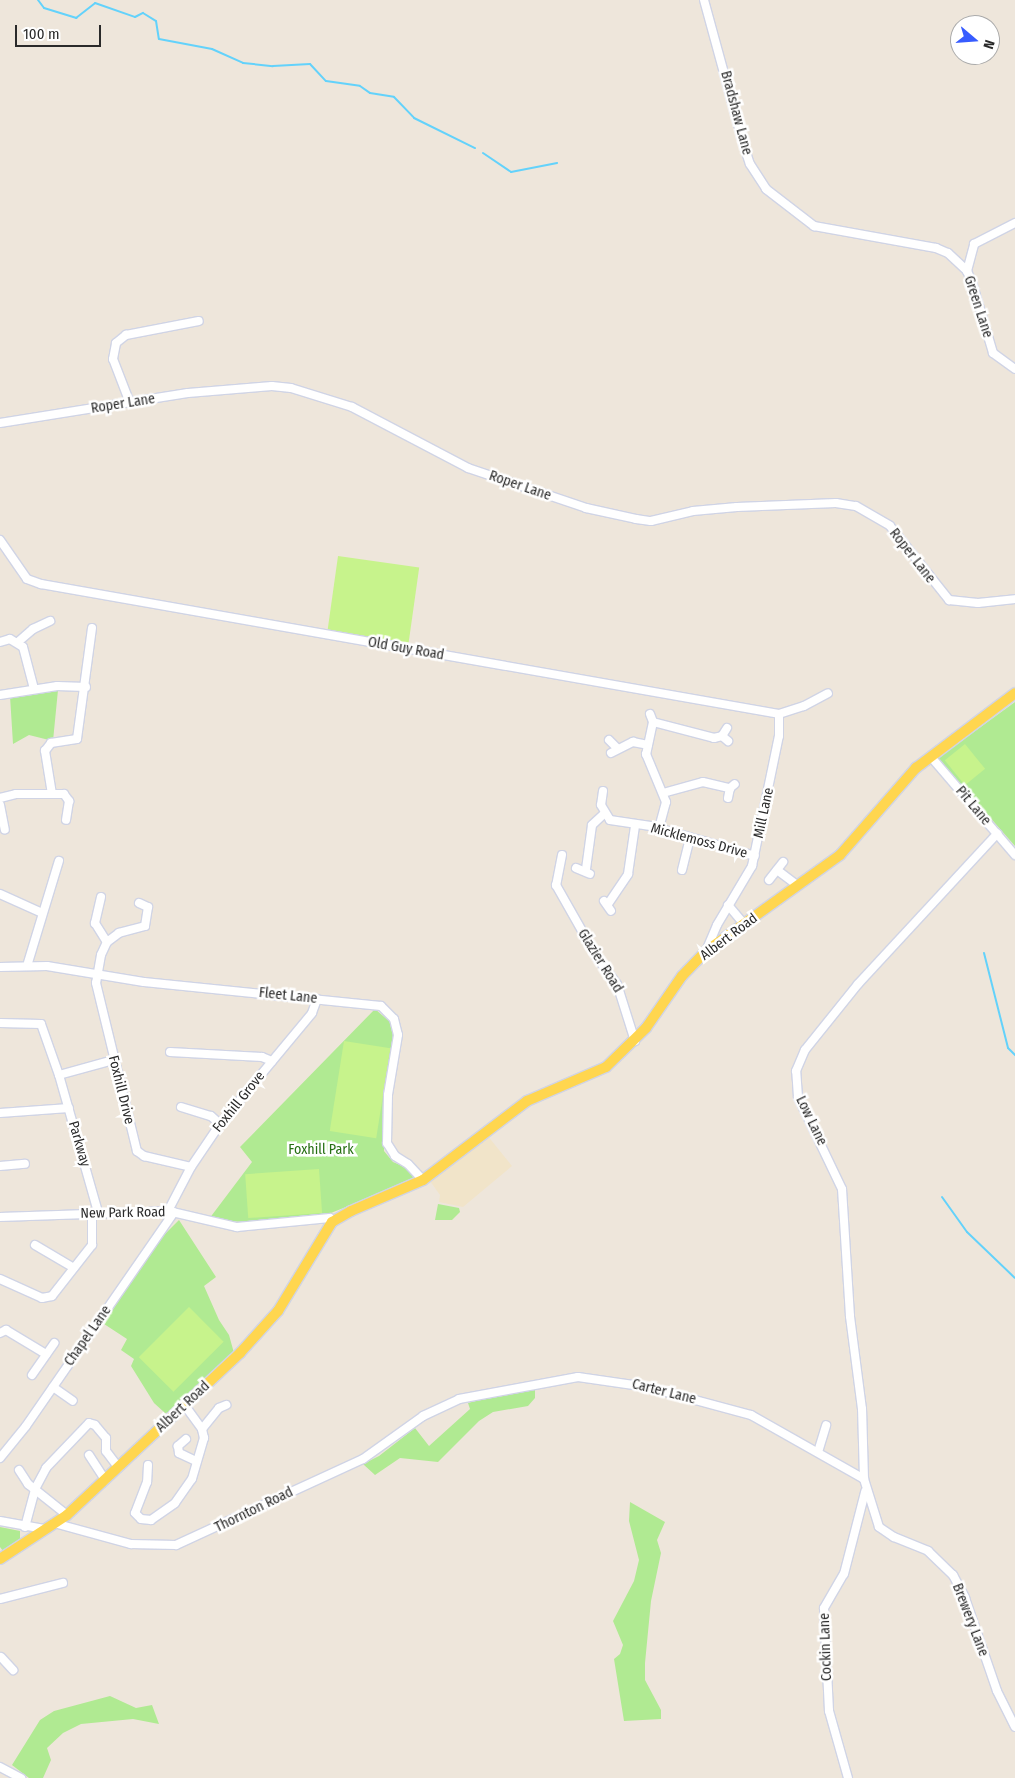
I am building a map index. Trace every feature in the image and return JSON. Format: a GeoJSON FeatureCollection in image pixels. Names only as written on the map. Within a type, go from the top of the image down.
{"type":"FeatureCollection","features":[{"type":"Feature","properties":{"kind":"main road","name":"Albert Road"},"geometry":{"type":"LineString","coordinates":[[1,1557],[67,1515],[185,1406],[278,1311],[332,1222],[351,1211],[422,1180],[527,1101],[606,1067],[635,1041],[682,976],[705,952],[746,925],[840,854],[916,768],[1015,692]]}},
{"type":"Feature","properties":{"kind":"street","name":"Bradshaw Lane"},"geometry":{"type":"LineString","coordinates":[[704,0],[744,146],[750,164],[766,189],[814,226],[936,248]]}},
{"type":"Feature","properties":{"kind":"street"},"geometry":{"type":"LineString","coordinates":[[967,271],[974,244],[1015,222]]}},
{"type":"Feature","properties":{"kind":"street","name":"Green Lane"},"geometry":{"type":"LineString","coordinates":[[936,248],[948,253],[967,271],[993,353],[1015,369]]}},
{"type":"Feature","properties":{"kind":"street"},"geometry":{"type":"LineString","coordinates":[[181,315],[182,324]]}},
{"type":"Feature","properties":{"kind":"street"},"geometry":{"type":"LineString","coordinates":[[130,403],[113,359],[116,343],[126,335],[199,322]]}},
{"type":"Feature","properties":{"kind":"street","name":"Roper Lane"},"geometry":{"type":"LineString","coordinates":[[0,423],[188,393],[258,387],[298,390],[352,407],[475,470],[586,508],[636,519],[651,522],[693,511],[737,507],[836,503],[856,506],[890,526],[949,600],[978,602],[1015,599]]}},
{"type":"Feature","properties":{"kind":"street","name":"Old Guy Road"},"geometry":{"type":"LineString","coordinates":[[0,540],[27,579],[41,584],[779,714],[804,706],[828,693]]}},
{"type":"Feature","properties":{"kind":"street"},"geometry":{"type":"LineString","coordinates":[[18,642],[50,621]]}},
{"type":"Feature","properties":{"kind":"street"},"geometry":{"type":"LineString","coordinates":[[52,794],[45,750],[51,744],[76,739],[86,687],[92,628]]}},
{"type":"Feature","properties":{"kind":"street"},"geometry":{"type":"LineString","coordinates":[[0,642],[10,639],[18,642],[27,657],[34,689]]}},
{"type":"Feature","properties":{"kind":"street"},"geometry":{"type":"LineString","coordinates":[[0,695],[34,689],[86,687]]}},
{"type":"Feature","properties":{"kind":"street","name":"Mill Lane"},"geometry":{"type":"LineString","coordinates":[[705,952],[728,905],[752,866],[779,736],[779,714]]}},
{"type":"Feature","properties":{"kind":"street"},"geometry":{"type":"LineString","coordinates":[[659,828],[666,802],[648,762],[651,718],[714,738],[725,739],[727,728]]}},
{"type":"Feature","properties":{"kind":"street"},"geometry":{"type":"LineString","coordinates":[[609,740],[614,751],[633,742],[648,744]]}},
{"type":"Feature","properties":{"kind":"street","name":"Pit Lane"},"geometry":{"type":"LineString","coordinates":[[931,757],[1015,855]]}},
{"type":"Feature","properties":{"kind":"street"},"geometry":{"type":"LineString","coordinates":[[663,793],[703,782],[732,786],[728,798]]}},
{"type":"Feature","properties":{"kind":"street"},"geometry":{"type":"LineString","coordinates":[[0,798],[7,795],[64,794],[70,801],[66,820]]}},
{"type":"Feature","properties":{"kind":"street"},"geometry":{"type":"LineString","coordinates":[[576,868],[588,872],[592,825],[604,814],[605,796]]}},
{"type":"Feature","properties":{"kind":"street"},"geometry":{"type":"LineString","coordinates":[[0,804],[6,830]]}},
{"type":"Feature","properties":{"kind":"street","name":"Micklemoss Drive"},"geometry":{"type":"LineString","coordinates":[[604,814],[616,822],[659,828],[755,856]]}},
{"type":"Feature","properties":{"kind":"street"},"geometry":{"type":"LineString","coordinates":[[608,905],[628,874],[635,826]]}},
{"type":"Feature","properties":{"kind":"street","name":"Low Lane"},"geometry":{"type":"LineString","coordinates":[[864,1479],[862,1409],[850,1316],[842,1189],[798,1097],[796,1071],[805,1050],[826,1022],[934,900],[997,834]]}},
{"type":"Feature","properties":{"kind":"street"},"geometry":{"type":"LineString","coordinates":[[682,870],[690,838]]}},
{"type":"Feature","properties":{"kind":"street","name":"Glazier Road"},"geometry":{"type":"LineString","coordinates":[[562,856],[556,885],[598,959],[617,984],[635,1041]]}},
{"type":"Feature","properties":{"kind":"street"},"geometry":{"type":"LineString","coordinates":[[27,966],[59,861]]}},
{"type":"Feature","properties":{"kind":"street"},"geometry":{"type":"LineString","coordinates":[[769,880],[783,862]]}},
{"type":"Feature","properties":{"kind":"street"},"geometry":{"type":"LineString","coordinates":[[777,870],[798,886]]}},
{"type":"Feature","properties":{"kind":"street"},"geometry":{"type":"LineString","coordinates":[[928,893],[934,900]]}},
{"type":"Feature","properties":{"kind":"street"},"geometry":{"type":"LineString","coordinates":[[0,894],[42,913]]}},
{"type":"Feature","properties":{"kind":"street"},"geometry":{"type":"LineString","coordinates":[[101,897],[95,922],[107,942]]}},
{"type":"Feature","properties":{"kind":"street"},"geometry":{"type":"LineString","coordinates":[[96,973],[107,942],[119,933],[145,926],[151,907],[139,903]]}},
{"type":"Feature","properties":{"kind":"street"},"geometry":{"type":"LineString","coordinates":[[728,905],[746,925]]}},
{"type":"Feature","properties":{"kind":"street","name":"Fleet Lane"},"geometry":{"type":"LineString","coordinates":[[0,967],[27,966],[96,973],[144,982],[381,1006],[394,1019],[398,1035],[388,1096],[387,1142],[395,1156],[408,1164],[422,1180]]}},
{"type":"Feature","properties":{"kind":"street","name":"Foxhill Drive"},"geometry":{"type":"LineString","coordinates":[[96,973],[113,1060],[136,1151],[144,1156],[191,1167]]}},
{"type":"Feature","properties":{"kind":"street","name":"Foxhill Grove"},"geometry":{"type":"LineString","coordinates":[[171,1211],[191,1167],[220,1124],[312,1013],[317,999]]}},
{"type":"Feature","properties":{"kind":"street","name":"Parkway"},"geometry":{"type":"LineString","coordinates":[[0,1023],[41,1024],[69,1108],[95,1213],[92,1245],[47,1298],[0,1279]]}},
{"type":"Feature","properties":{"kind":"street"},"geometry":{"type":"LineString","coordinates":[[170,1052],[262,1056],[272,1061]]}},
{"type":"Feature","properties":{"kind":"street"},"geometry":{"type":"LineString","coordinates":[[59,1075],[113,1060]]}},
{"type":"Feature","properties":{"kind":"street"},"geometry":{"type":"LineString","coordinates":[[181,1107],[211,1116],[220,1124]]}},
{"type":"Feature","properties":{"kind":"street"},"geometry":{"type":"LineString","coordinates":[[0,1113],[69,1108]]}},
{"type":"Feature","properties":{"kind":"street"},"geometry":{"type":"LineString","coordinates":[[0,1166],[25,1164]]}},
{"type":"Feature","properties":{"kind":"street","name":"New Park Road"},"geometry":{"type":"LineString","coordinates":[[0,1217],[171,1211],[237,1227],[330,1218],[332,1222]]}},
{"type":"Feature","properties":{"kind":"street","name":"Chapel Lane"},"geometry":{"type":"LineString","coordinates":[[0,1458],[53,1387],[171,1211]]}},
{"type":"Feature","properties":{"kind":"street"},"geometry":{"type":"LineString","coordinates":[[45,1241],[38,1246],[74,1268]]}},
{"type":"Feature","properties":{"kind":"street"},"geometry":{"type":"LineString","coordinates":[[0,1333],[6,1330],[46,1354]]}},
{"type":"Feature","properties":{"kind":"street"},"geometry":{"type":"LineString","coordinates":[[32,1375],[54,1343]]}},
{"type":"Feature","properties":{"kind":"street","name":"Carter Lane"},"geometry":{"type":"LineString","coordinates":[[438,1408],[492,1391],[555,1379],[601,1378],[647,1387],[751,1415],[864,1479]]}},
{"type":"Feature","properties":{"kind":"street"},"geometry":{"type":"LineString","coordinates":[[53,1387],[73,1400]]}},
{"type":"Feature","properties":{"kind":"street"},"geometry":{"type":"LineString","coordinates":[[202,1429],[220,1408],[226,1405]]}},
{"type":"Feature","properties":{"kind":"street"},"geometry":{"type":"LineString","coordinates":[[148,1465],[144,1492],[133,1513],[141,1519],[151,1520],[163,1514],[192,1478],[204,1438],[202,1429],[185,1406]]}},
{"type":"Feature","properties":{"kind":"street","name":"Thornton Road"},"geometry":{"type":"LineString","coordinates":[[0,1521],[25,1527],[49,1526],[132,1544],[168,1546],[185,1543],[252,1508],[363,1459],[438,1408]]}},
{"type":"Feature","properties":{"kind":"street"},"geometry":{"type":"LineString","coordinates":[[25,1527],[35,1488],[46,1468],[89,1423],[95,1425],[106,1438],[106,1451],[119,1468]]}},
{"type":"Feature","properties":{"kind":"street"},"geometry":{"type":"LineString","coordinates":[[818,1452],[826,1425]]}},
{"type":"Feature","properties":{"kind":"street"},"geometry":{"type":"LineString","coordinates":[[186,1439],[178,1446],[179,1453],[196,1461]]}},
{"type":"Feature","properties":{"kind":"street"},"geometry":{"type":"LineString","coordinates":[[90,1455],[105,1480]]}},
{"type":"Feature","properties":{"kind":"street"},"geometry":{"type":"LineString","coordinates":[[19,1470],[35,1488],[67,1515]]}},
{"type":"Feature","properties":{"kind":"street"},"geometry":{"type":"LineString","coordinates":[[864,1479],[866,1490]]}},
{"type":"Feature","properties":{"kind":"street","name":"Brewery Lane"},"geometry":{"type":"LineString","coordinates":[[866,1490],[874,1518],[883,1531],[928,1552],[953,1576],[965,1598],[997,1691],[1015,1727]]}},
{"type":"Feature","properties":{"kind":"street","name":"Cockin Lane"},"geometry":{"type":"LineString","coordinates":[[848,1778],[829,1711],[824,1608],[844,1574],[866,1490]]}},
{"type":"Feature","properties":{"kind":"street"},"geometry":{"type":"LineString","coordinates":[[0,1599],[62,1583]]}},
{"type":"Feature","properties":{"kind":"street"},"geometry":{"type":"LineString","coordinates":[[8,1651],[1,1658],[13,1670]]}},
{"type":"Feature","properties":{"kind":"street"},"geometry":{"type":"LineString","coordinates":[[0,1767],[21,1778]]}},
{"type":"Feature","properties":{"kind":"shaded area"},"geometry":{"type":"Polygon","coordinates":[[[487,1135],[512,1166],[463,1207],[439,1202],[440,1195],[430,1181],[487,1135]]]}},
{"type":"Feature","properties":{"kind":"green space"},"geometry":{"type":"Polygon","coordinates":[[[338,556],[419,567],[409,643],[327,631],[338,556]]]}},
{"type":"Feature","properties":{"kind":"green space"},"geometry":{"type":"Polygon","coordinates":[[[58,690],[53,741],[29,735],[13,744],[10,696],[58,690]]]}},
{"type":"Feature","properties":{"kind":"green space"},"geometry":{"type":"Polygon","coordinates":[[[1015,702],[1015,846],[938,758],[1015,702]]]}},
{"type":"Feature","properties":{"kind":"green space"},"geometry":{"type":"Polygon","coordinates":[[[965,744],[985,769],[965,785],[945,760],[965,744]]]}},
{"type":"Feature","properties":{"kind":"green space","name":"Foxhill Park"},"geometry":{"type":"Polygon","coordinates":[[[375,1009],[390,1022],[394,1037],[384,1105],[384,1151],[393,1162],[405,1167],[415,1179],[326,1215],[253,1223],[209,1219],[252,1162],[240,1147],[375,1009]]]}},
{"type":"Feature","properties":{"kind":"green space"},"geometry":{"type":"Polygon","coordinates":[[[344,1041],[390,1048],[376,1138],[330,1131],[344,1041]]]}},
{"type":"Feature","properties":{"kind":"green space"},"geometry":{"type":"Polygon","coordinates":[[[319,1169],[322,1213],[248,1218],[245,1174],[319,1169]]]}},
{"type":"Feature","properties":{"kind":"green space"},"geometry":{"type":"Polygon","coordinates":[[[438,1204],[459,1208],[460,1212],[452,1220],[435,1220],[438,1204]]]}},
{"type":"Feature","properties":{"kind":"green space"},"geometry":{"type":"Polygon","coordinates":[[[179,1220],[216,1277],[204,1286],[219,1320],[229,1335],[234,1353],[171,1412],[165,1413],[154,1403],[131,1366],[134,1359],[121,1350],[127,1339],[101,1322],[163,1236],[179,1220]]]}},
{"type":"Feature","properties":{"kind":"green space"},"geometry":{"type":"Polygon","coordinates":[[[189,1307],[224,1342],[173,1392],[139,1357],[189,1307]]]}},
{"type":"Feature","properties":{"kind":"green space"},"geometry":{"type":"Polygon","coordinates":[[[535,1386],[535,1398],[528,1406],[493,1412],[479,1421],[438,1462],[400,1458],[375,1475],[363,1464],[379,1456],[415,1428],[429,1446],[470,1409],[468,1403],[535,1386]]]}},
{"type":"Feature","properties":{"kind":"green space"},"geometry":{"type":"Polygon","coordinates":[[[630,1502],[665,1522],[657,1540],[661,1553],[651,1601],[645,1663],[645,1680],[661,1710],[661,1719],[624,1721],[614,1659],[620,1654],[623,1645],[613,1621],[634,1581],[639,1560],[629,1521],[630,1502]]]}},
{"type":"Feature","properties":{"kind":"green space"},"geometry":{"type":"Polygon","coordinates":[[[0,1527],[20,1531],[20,1542],[3,1551],[0,1547],[0,1527]]]}},
{"type":"Feature","properties":{"kind":"green space"},"geometry":{"type":"Polygon","coordinates":[[[110,1696],[136,1708],[152,1705],[159,1724],[133,1719],[81,1724],[63,1733],[47,1748],[51,1760],[43,1778],[29,1778],[12,1765],[40,1720],[54,1711],[110,1696]]]}},
{"type":"Feature","properties":{"kind":"waterway"},"geometry":{"type":"LineString","coordinates":[[38,0],[44,8],[76,18],[95,3],[135,17],[143,13],[156,21],[159,39],[212,49],[243,63],[273,66],[310,64],[326,81],[360,86],[370,93],[394,97],[414,118],[475,148]]}},
{"type":"Feature","properties":{"kind":"waterway"},"geometry":{"type":"LineString","coordinates":[[483,153],[511,172],[557,163]]}},
{"type":"Feature","properties":{"kind":"waterway"},"geometry":{"type":"LineString","coordinates":[[984,953],[1008,1048],[1015,1055]]}},
{"type":"Feature","properties":{"kind":"waterway"},"geometry":{"type":"LineString","coordinates":[[942,1197],[967,1232],[1015,1278]]}}]}
